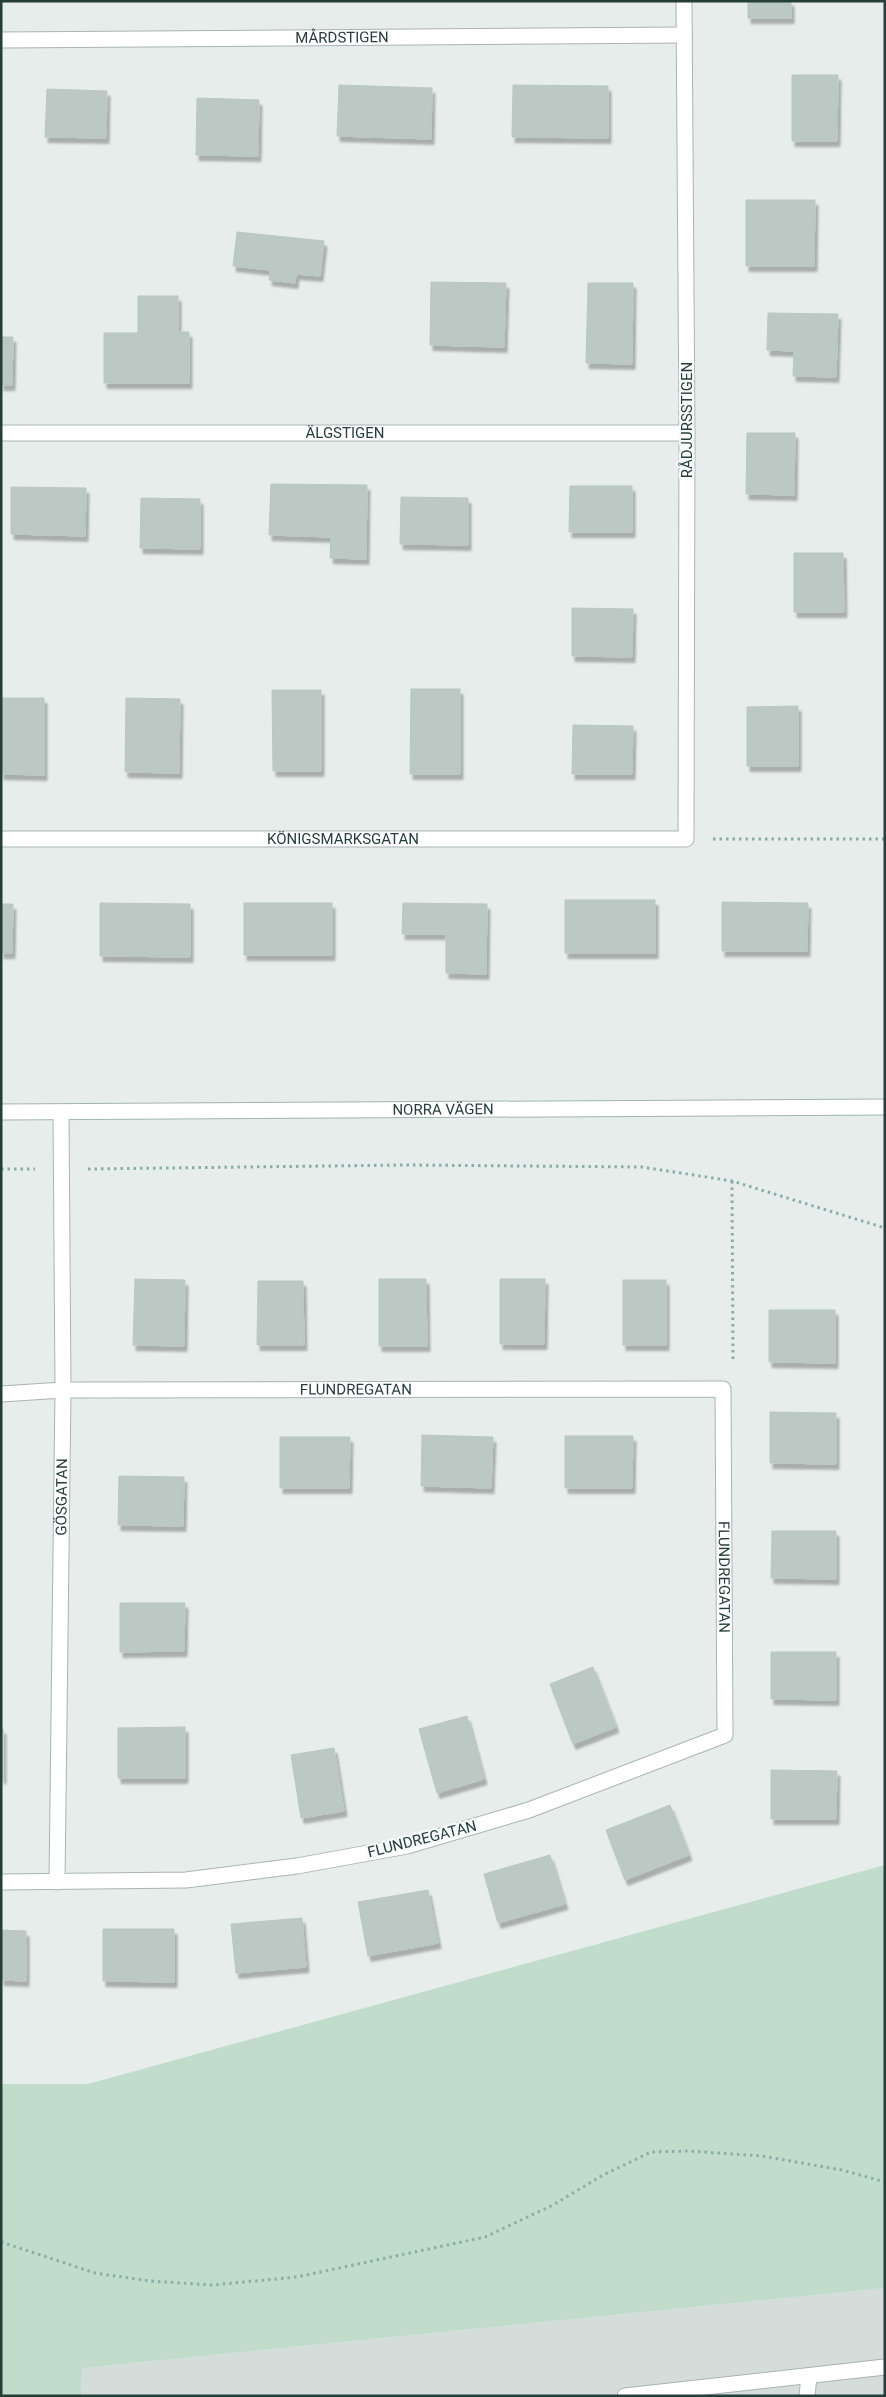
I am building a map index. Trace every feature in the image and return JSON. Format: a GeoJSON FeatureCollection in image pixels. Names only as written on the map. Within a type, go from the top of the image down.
{"type":"FeatureCollection","features":[{"type":"Feature","properties":{"kind":"street","name":"RÅDJURSSTIGEN"},"geometry":{"type":"LineString","coordinates":[[684,1],[687,433],[686,839]]}},
{"type":"Feature","properties":{"kind":"street","name":"MÅRDSTIGEN"},"geometry":{"type":"LineString","coordinates":[[1,40],[684,35]]}},
{"type":"Feature","properties":{"kind":"street","name":"ÄLGSTIGEN"},"geometry":{"type":"LineString","coordinates":[[1,433],[687,433]]}},
{"type":"Feature","properties":{"kind":"street","name":"KÖNIGSMARKSGATAN"},"geometry":{"type":"LineString","coordinates":[[1,840],[686,839]]}},
{"type":"Feature","properties":{"kind":"street","name":"NORRA VÄGEN"},"geometry":{"type":"LineString","coordinates":[[1,1112],[885,1107]]}},
{"type":"Feature","properties":{"kind":"street","name":"GÖSGATAN"},"geometry":{"type":"LineString","coordinates":[[57,1882],[62,1390],[61,1113]]}},
{"type":"Feature","properties":{"kind":"street","name":"FLUNDREGATAN"},"geometry":{"type":"LineString","coordinates":[[1,1394],[62,1390],[723,1389],[726,1735],[529,1810],[407,1846],[297,1866],[186,1880],[57,1882]]}},
{"type":"Feature","properties":{"kind":"street"},"geometry":{"type":"LineString","coordinates":[[1,1882],[57,1882]]}},
{"type":"Feature","properties":{"kind":"street"},"geometry":{"type":"LineString","coordinates":[[624,2396],[885,2367]]}},
{"type":"Feature","properties":{"kind":"street"},"geometry":{"type":"LineString","coordinates":[[807,2396],[809,2376]]}},
{"type":"Feature","properties":{"kind":"path"},"geometry":{"type":"LineString","coordinates":[[686,839],[885,839]]}},
{"type":"Feature","properties":{"kind":"path"},"geometry":{"type":"LineString","coordinates":[[1,1169],[395,1166],[642,1168],[732,1181],[885,1228]]}},
{"type":"Feature","properties":{"kind":"path"},"geometry":{"type":"LineString","coordinates":[[723,1389],[733,1367],[732,1181]]}},
{"type":"Feature","properties":{"kind":"path"},"geometry":{"type":"LineString","coordinates":[[1,2242],[95,2273],[150,2282],[213,2284],[298,2277],[485,2237],[553,2205],[603,2175],[651,2152],[688,2151],[762,2156],[842,2170],[885,2182]]}},
{"type":"Feature","properties":{"kind":"shaded area"},"geometry":{"type":"Polygon","coordinates":[[[885,2288],[885,2396],[81,2396],[82,2368],[885,2288]]]}},
{"type":"Feature","properties":{"kind":"green space"},"geometry":{"type":"Polygon","coordinates":[[[885,1865],[885,2288],[82,2368],[81,2396],[1,2396],[1,2084],[88,2084],[885,1865]]]}},
{"type":"Feature","properties":{"kind":"building"},"geometry":{"type":"Polygon","coordinates":[[[748,1],[791,1],[791,18],[748,18],[748,1]]]}},
{"type":"Feature","properties":{"kind":"building"},"geometry":{"type":"Polygon","coordinates":[[[792,75],[838,75],[837,141],[792,141],[792,75]]]}},
{"type":"Feature","properties":{"kind":"building"},"geometry":{"type":"Polygon","coordinates":[[[339,85],[432,88],[431,139],[337,136],[339,85]]]}},
{"type":"Feature","properties":{"kind":"building"},"geometry":{"type":"Polygon","coordinates":[[[513,85],[608,86],[608,138],[512,137],[513,85]]]}},
{"type":"Feature","properties":{"kind":"building"},"geometry":{"type":"Polygon","coordinates":[[[47,89],[107,91],[106,138],[45,137],[47,89]]]}},
{"type":"Feature","properties":{"kind":"building"},"geometry":{"type":"Polygon","coordinates":[[[197,98],[259,100],[258,156],[196,155],[197,98]]]}},
{"type":"Feature","properties":{"kind":"building"},"geometry":{"type":"Polygon","coordinates":[[[746,200],[815,200],[814,266],[746,266],[746,200]]]}},
{"type":"Feature","properties":{"kind":"building"},"geometry":{"type":"Polygon","coordinates":[[[237,232],[324,241],[320,276],[296,274],[295,283],[269,280],[270,270],[233,266],[237,232]]]}},
{"type":"Feature","properties":{"kind":"building"},"geometry":{"type":"Polygon","coordinates":[[[431,282],[506,283],[504,347],[430,345],[431,282]]]}},
{"type":"Feature","properties":{"kind":"building"},"geometry":{"type":"Polygon","coordinates":[[[588,283],[633,283],[632,364],[586,363],[588,283]]]}},
{"type":"Feature","properties":{"kind":"building"},"geometry":{"type":"Polygon","coordinates":[[[138,296],[178,296],[178,332],[189,332],[189,383],[104,383],[104,333],[138,333],[138,296]]]}},
{"type":"Feature","properties":{"kind":"building"},"geometry":{"type":"Polygon","coordinates":[[[768,313],[838,314],[836,377],[793,376],[794,351],[767,350],[768,313]]]}},
{"type":"Feature","properties":{"kind":"building"},"geometry":{"type":"Polygon","coordinates":[[[1,337],[13,337],[12,385],[1,385],[1,337]]]}},
{"type":"Feature","properties":{"kind":"building"},"geometry":{"type":"Polygon","coordinates":[[[747,433],[795,433],[794,495],[746,494],[747,433]]]}},
{"type":"Feature","properties":{"kind":"building"},"geometry":{"type":"Polygon","coordinates":[[[271,484],[367,485],[366,559],[330,558],[331,537],[269,535],[271,484]]]}},
{"type":"Feature","properties":{"kind":"building"},"geometry":{"type":"Polygon","coordinates":[[[570,486],[632,486],[632,532],[569,532],[570,486]]]}},
{"type":"Feature","properties":{"kind":"building"},"geometry":{"type":"Polygon","coordinates":[[[11,487],[86,488],[85,536],[11,534],[11,487]]]}},
{"type":"Feature","properties":{"kind":"building"},"geometry":{"type":"Polygon","coordinates":[[[401,497],[468,498],[468,545],[400,544],[401,497]]]}},
{"type":"Feature","properties":{"kind":"building"},"geometry":{"type":"Polygon","coordinates":[[[141,498],[200,499],[200,549],[140,548],[141,498]]]}},
{"type":"Feature","properties":{"kind":"building"},"geometry":{"type":"Polygon","coordinates":[[[794,553],[843,553],[844,612],[794,612],[794,553]]]}},
{"type":"Feature","properties":{"kind":"building"},"geometry":{"type":"Polygon","coordinates":[[[572,608],[633,609],[632,657],[572,656],[572,608]]]}},
{"type":"Feature","properties":{"kind":"building"},"geometry":{"type":"Polygon","coordinates":[[[411,689],[460,689],[460,774],[410,774],[411,689]]]}},
{"type":"Feature","properties":{"kind":"building"},"geometry":{"type":"Polygon","coordinates":[[[272,690],[321,690],[321,771],[273,771],[272,690]]]}},
{"type":"Feature","properties":{"kind":"building"},"geometry":{"type":"Polygon","coordinates":[[[1,698],[44,698],[44,775],[1,774],[1,698]]]}},
{"type":"Feature","properties":{"kind":"building"},"geometry":{"type":"Polygon","coordinates":[[[126,698],[180,699],[179,773],[125,772],[126,698]]]}},
{"type":"Feature","properties":{"kind":"building"},"geometry":{"type":"Polygon","coordinates":[[[798,706],[798,766],[747,766],[747,707],[798,706]]]}},
{"type":"Feature","properties":{"kind":"building"},"geometry":{"type":"Polygon","coordinates":[[[573,725],[633,726],[632,774],[572,774],[573,725]]]}},
{"type":"Feature","properties":{"kind":"building"},"geometry":{"type":"Polygon","coordinates":[[[565,900],[655,900],[655,953],[565,953],[565,900]]]}},
{"type":"Feature","properties":{"kind":"building"},"geometry":{"type":"Polygon","coordinates":[[[722,902],[808,903],[807,951],[722,951],[722,902]]]}},
{"type":"Feature","properties":{"kind":"building"},"geometry":{"type":"Polygon","coordinates":[[[100,903],[190,904],[190,957],[100,956],[100,903]]]}},
{"type":"Feature","properties":{"kind":"building"},"geometry":{"type":"Polygon","coordinates":[[[244,903],[332,903],[332,955],[244,955],[244,903]]]}},
{"type":"Feature","properties":{"kind":"building"},"geometry":{"type":"Polygon","coordinates":[[[403,903],[487,904],[486,974],[446,973],[446,934],[402,934],[403,903]]]}},
{"type":"Feature","properties":{"kind":"building"},"geometry":{"type":"Polygon","coordinates":[[[1,904],[13,904],[12,953],[1,953],[1,904]]]}},
{"type":"Feature","properties":{"kind":"building"},"geometry":{"type":"Polygon","coordinates":[[[135,1279],[185,1280],[184,1346],[133,1345],[135,1279]]]}},
{"type":"Feature","properties":{"kind":"building"},"geometry":{"type":"Polygon","coordinates":[[[379,1279],[426,1279],[427,1346],[379,1346],[379,1279]]]}},
{"type":"Feature","properties":{"kind":"building"},"geometry":{"type":"Polygon","coordinates":[[[500,1279],[545,1279],[544,1344],[500,1344],[500,1279]]]}},
{"type":"Feature","properties":{"kind":"building"},"geometry":{"type":"Polygon","coordinates":[[[623,1280],[666,1280],[666,1345],[623,1345],[623,1280]]]}},
{"type":"Feature","properties":{"kind":"building"},"geometry":{"type":"Polygon","coordinates":[[[258,1281],[303,1281],[304,1345],[257,1345],[258,1281]]]}},
{"type":"Feature","properties":{"kind":"building"},"geometry":{"type":"Polygon","coordinates":[[[769,1310],[835,1310],[835,1363],[769,1362],[769,1310]]]}},
{"type":"Feature","properties":{"kind":"building"},"geometry":{"type":"Polygon","coordinates":[[[770,1412],[836,1413],[836,1464],[770,1463],[770,1412]]]}},
{"type":"Feature","properties":{"kind":"building"},"geometry":{"type":"Polygon","coordinates":[[[422,1435],[493,1437],[491,1488],[421,1486],[422,1435]]]}},
{"type":"Feature","properties":{"kind":"building"},"geometry":{"type":"Polygon","coordinates":[[[565,1436],[633,1436],[632,1488],[565,1488],[565,1436]]]}},
{"type":"Feature","properties":{"kind":"building"},"geometry":{"type":"Polygon","coordinates":[[[280,1437],[350,1437],[349,1488],[280,1488],[280,1437]]]}},
{"type":"Feature","properties":{"kind":"building"},"geometry":{"type":"Polygon","coordinates":[[[119,1476],[184,1477],[183,1526],[118,1525],[119,1476]]]}},
{"type":"Feature","properties":{"kind":"building"},"geometry":{"type":"Polygon","coordinates":[[[772,1531],[836,1531],[836,1579],[771,1578],[772,1531]]]}},
{"type":"Feature","properties":{"kind":"building"},"geometry":{"type":"Polygon","coordinates":[[[120,1603],[185,1603],[184,1651],[120,1652],[120,1603]]]}},
{"type":"Feature","properties":{"kind":"building"},"geometry":{"type":"Polygon","coordinates":[[[771,1652],[836,1652],[836,1700],[771,1699],[771,1652]]]}},
{"type":"Feature","properties":{"kind":"building"},"geometry":{"type":"Polygon","coordinates":[[[593,1667],[616,1727],[573,1744],[550,1684],[593,1667]]]}},
{"type":"Feature","properties":{"kind":"building"},"geometry":{"type":"Polygon","coordinates":[[[467,1716],[484,1779],[437,1793],[419,1729],[467,1716]]]}},
{"type":"Feature","properties":{"kind":"building"},"geometry":{"type":"Polygon","coordinates":[[[185,1727],[185,1778],[118,1778],[118,1728],[185,1727]]]}},
{"type":"Feature","properties":{"kind":"building"},"geometry":{"type":"Polygon","coordinates":[[[1,1729],[3,1729],[3,1778],[1,1778],[1,1729]]]}},
{"type":"Feature","properties":{"kind":"building"},"geometry":{"type":"Polygon","coordinates":[[[334,1748],[344,1811],[301,1818],[291,1755],[334,1748]]]}},
{"type":"Feature","properties":{"kind":"building"},"geometry":{"type":"Polygon","coordinates":[[[771,1770],[837,1771],[836,1819],[771,1819],[771,1770]]]}},
{"type":"Feature","properties":{"kind":"building"},"geometry":{"type":"Polygon","coordinates":[[[670,1805],[689,1855],[625,1880],[606,1830],[670,1805]]]}},
{"type":"Feature","properties":{"kind":"building"},"geometry":{"type":"Polygon","coordinates":[[[550,1855],[565,1904],[498,1923],[484,1874],[550,1855]]]}},
{"type":"Feature","properties":{"kind":"building"},"geometry":{"type":"Polygon","coordinates":[[[428,1890],[438,1943],[368,1956],[358,1902],[428,1890]]]}},
{"type":"Feature","properties":{"kind":"building"},"geometry":{"type":"Polygon","coordinates":[[[302,1918],[306,1967],[236,1973],[231,1924],[302,1918]]]}},
{"type":"Feature","properties":{"kind":"building"},"geometry":{"type":"Polygon","coordinates":[[[103,1929],[174,1929],[174,1982],[103,1981],[103,1929]]]}},
{"type":"Feature","properties":{"kind":"building"},"geometry":{"type":"Polygon","coordinates":[[[1,1930],[26,1931],[26,1981],[1,1980],[1,1930]]]}}]}
